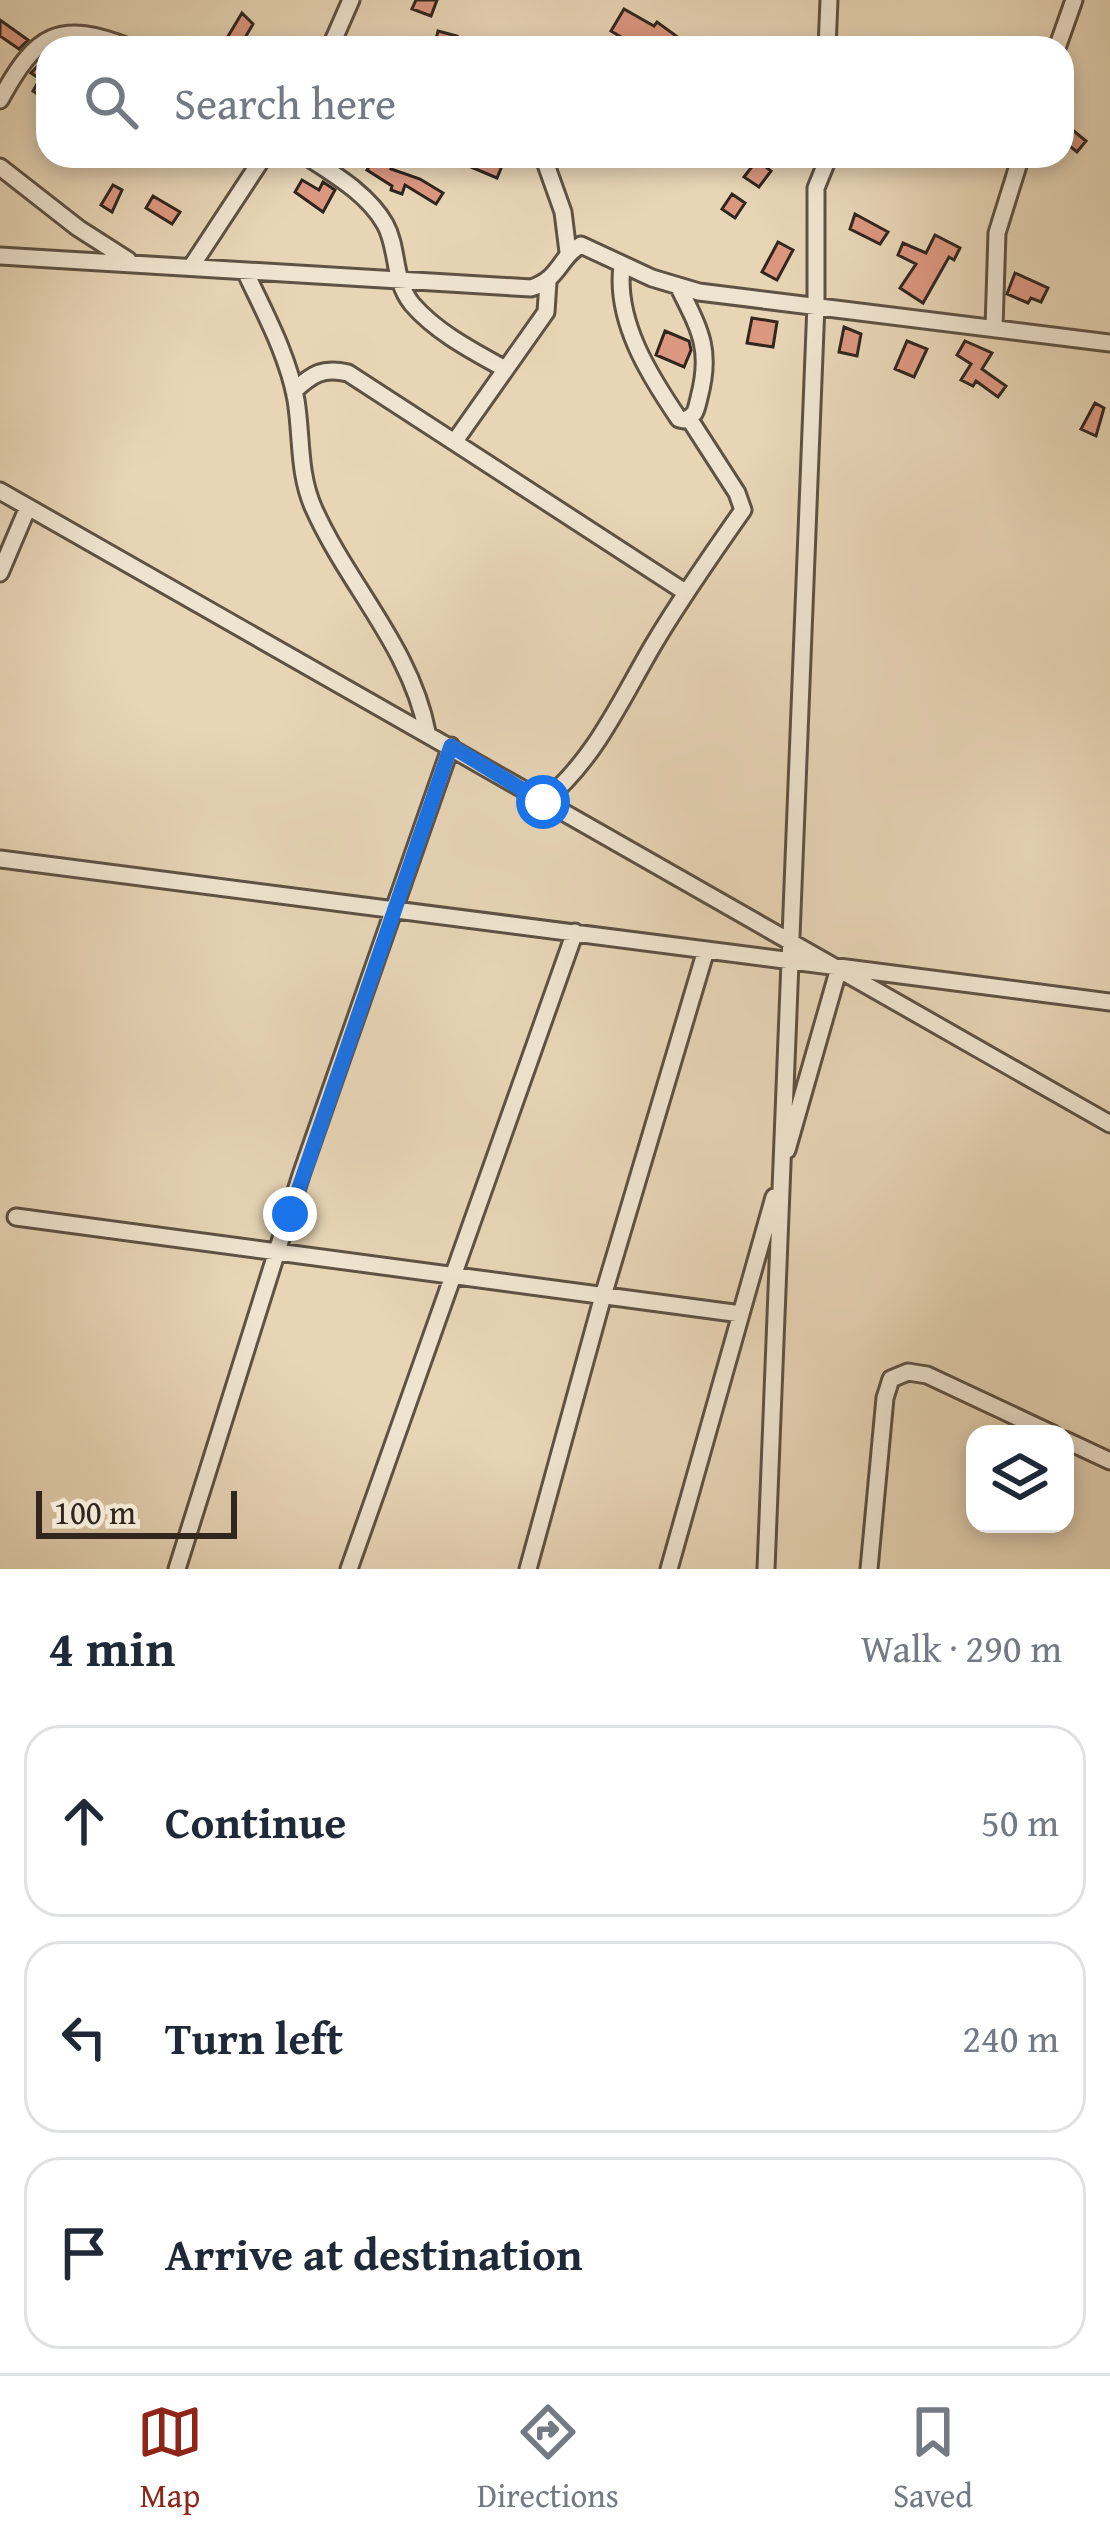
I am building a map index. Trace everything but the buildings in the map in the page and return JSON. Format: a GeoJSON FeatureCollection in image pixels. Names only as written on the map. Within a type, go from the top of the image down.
{"type":"FeatureCollection","features":[{"type":"Feature","properties":{"kind":"street"},"geometry":{"type":"LineString","coordinates":[[341,36],[351,0]]}},
{"type":"Feature","properties":{"kind":"street"},"geometry":{"type":"LineString","coordinates":[[828,36],[829,0]]}},
{"type":"Feature","properties":{"kind":"street"},"geometry":{"type":"LineString","coordinates":[[1062,36],[1074,0]]}},
{"type":"Feature","properties":{"kind":"street"},"geometry":{"type":"LineString","coordinates":[[0,100],[36,45]]}},
{"type":"Feature","properties":{"kind":"street"},"geometry":{"type":"LineString","coordinates":[[0,167],[78,228],[134,264]]}},
{"type":"Feature","properties":{"kind":"street"},"geometry":{"type":"LineString","coordinates":[[191,267],[256,168]]}},
{"type":"Feature","properties":{"kind":"street"},"geometry":{"type":"LineString","coordinates":[[324,168],[352,186],[386,226],[398,280],[412,304],[452,339],[506,369]]}},
{"type":"Feature","properties":{"kind":"street"},"geometry":{"type":"LineString","coordinates":[[0,256],[531,288],[548,282],[568,252],[563,212],[547,168]]}},
{"type":"Feature","properties":{"kind":"street"},"geometry":{"type":"LineString","coordinates":[[766,1569],[816,304],[816,188],[824,168]]}},
{"type":"Feature","properties":{"kind":"street"},"geometry":{"type":"LineString","coordinates":[[994,328],[998,233],[1017,168]]}},
{"type":"Feature","properties":{"kind":"street"},"geometry":{"type":"LineString","coordinates":[[568,252],[580,245],[622,266],[699,292],[1110,343]]}},
{"type":"Feature","properties":{"kind":"street"},"geometry":{"type":"LineString","coordinates":[[543,802],[568,782],[599,743],[685,592],[743,510],[737,493],[689,420],[679,418],[645,370],[620,284],[622,266]]}},
{"type":"Feature","properties":{"kind":"street"},"geometry":{"type":"LineString","coordinates":[[245,271],[283,353],[311,504],[381,620],[417,695],[427,732]]}},
{"type":"Feature","properties":{"kind":"street"},"geometry":{"type":"LineString","coordinates":[[455,441],[545,312],[548,282]]}},
{"type":"Feature","properties":{"kind":"street"},"geometry":{"type":"LineString","coordinates":[[678,286],[702,334],[707,360],[689,420]]}},
{"type":"Feature","properties":{"kind":"street"},"geometry":{"type":"LineString","coordinates":[[293,391],[312,374],[329,368],[348,373],[685,592]]}},
{"type":"Feature","properties":{"kind":"street"},"geometry":{"type":"LineString","coordinates":[[0,491],[1110,1124]]}},
{"type":"Feature","properties":{"kind":"street"},"geometry":{"type":"LineString","coordinates":[[0,573],[28,507]]}},
{"type":"Feature","properties":{"kind":"street"},"geometry":{"type":"LineString","coordinates":[[177,1569],[278,1252],[451,746]]}},
{"type":"Feature","properties":{"kind":"street"},"geometry":{"type":"LineString","coordinates":[[0,859],[1110,1001]]}},
{"type":"Feature","properties":{"kind":"street"},"geometry":{"type":"LineString","coordinates":[[350,1569],[575,932]]}},
{"type":"Feature","properties":{"kind":"street"},"geometry":{"type":"LineString","coordinates":[[529,1569],[603,1296],[706,950]]}},
{"type":"Feature","properties":{"kind":"street"},"geometry":{"type":"LineString","coordinates":[[669,1569],[839,968]]}},
{"type":"Feature","properties":{"kind":"street"},"geometry":{"type":"LineString","coordinates":[[16,1217],[741,1314]]}},
{"type":"Feature","properties":{"kind":"street"},"geometry":{"type":"LineString","coordinates":[[868,1569],[891,1378],[908,1372],[927,1376],[1033,1425]]}},
{"type":"Feature","properties":{"kind":"street"},"geometry":{"type":"LineString","coordinates":[[1074,1444],[1110,1461]]}},
{"type":"Feature","properties":{"kind":"route"},"geometry":{"type":"LineString","coordinates":[[290,1214],[451,746],[543,802]]}}]}
